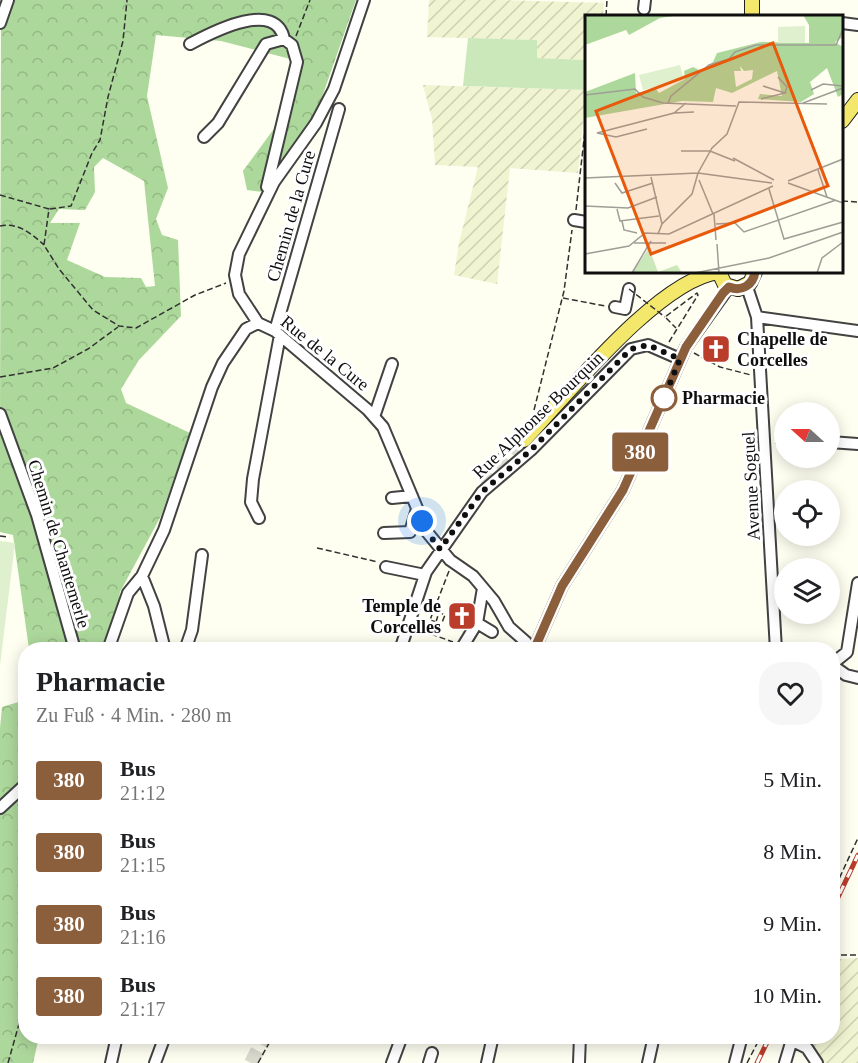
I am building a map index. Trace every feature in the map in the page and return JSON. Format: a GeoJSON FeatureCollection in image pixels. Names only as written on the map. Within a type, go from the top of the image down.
{"type":"FeatureCollection","features":[{"type":"Feature","properties":{"kind":"main road"},"geometry":{"type":"LineString","coordinates":[[843,120],[858,100]]}},
{"type":"Feature","properties":{"kind":"main road"},"geometry":{"type":"LineString","coordinates":[[520,436],[651,309],[694,279],[715,273]]}},
{"type":"Feature","properties":{"kind":"main road"},"geometry":{"type":"LineString","coordinates":[[719,273],[722,281],[738,290],[747,287],[755,273]]}},
{"type":"Feature","properties":{"kind":"street"},"geometry":{"type":"LineString","coordinates":[[0,23],[8,0]]}},
{"type":"Feature","properties":{"kind":"street"},"geometry":{"type":"LineString","coordinates":[[258,323],[239,294],[236,281],[239,254],[274,182],[316,123],[334,89],[364,0]]}},
{"type":"Feature","properties":{"kind":"street"},"geometry":{"type":"LineString","coordinates":[[190,44],[237,19],[261,14],[278,19],[297,62],[263,202]]}},
{"type":"Feature","properties":{"kind":"street"},"geometry":{"type":"LineString","coordinates":[[843,23],[858,25]]}},
{"type":"Feature","properties":{"kind":"street"},"geometry":{"type":"LineString","coordinates":[[204,137],[218,123],[266,44],[288,42]]}},
{"type":"Feature","properties":{"kind":"street","name":"Chemin de la Cure"},"geometry":{"type":"LineString","coordinates":[[259,518],[251,502],[253,479],[278,333],[339,109]]}},
{"type":"Feature","properties":{"kind":"street"},"geometry":{"type":"LineString","coordinates":[[574,220],[585,222]]}},
{"type":"Feature","properties":{"kind":"street"},"geometry":{"type":"LineString","coordinates":[[536,642],[562,586],[623,490],[686,347],[729,287]]}},
{"type":"Feature","properties":{"kind":"street","name":"Avenue Soguel"},"geometry":{"type":"LineString","coordinates":[[747,287],[757,317],[776,642]]}},
{"type":"Feature","properties":{"kind":"street"},"geometry":{"type":"LineString","coordinates":[[615,308],[625,309],[629,289]]}},
{"type":"Feature","properties":{"kind":"street"},"geometry":{"type":"LineString","coordinates":[[757,317],[858,331]]}},
{"type":"Feature","properties":{"kind":"street","name":"Rue de la Cure"},"geometry":{"type":"LineString","coordinates":[[111,642],[128,592],[142,576],[164,530],[212,387],[223,363],[246,329],[258,323],[278,333],[383,427],[427,532],[454,563],[473,576],[509,627],[526,642]]}},
{"type":"Feature","properties":{"kind":"street","name":"Rue Alphonse Bourquin"},"geometry":{"type":"LineString","coordinates":[[403,642],[425,575],[440,549],[482,492],[531,450],[625,354],[643,344],[680,359]]}},
{"type":"Feature","properties":{"kind":"street"},"geometry":{"type":"LineString","coordinates":[[374,417],[392,364]]}},
{"type":"Feature","properties":{"kind":"street","name":"Chemin de Chantemerle"},"geometry":{"type":"LineString","coordinates":[[0,414],[37,515],[73,642]]}},
{"type":"Feature","properties":{"kind":"street"},"geometry":{"type":"LineString","coordinates":[[840,443],[858,444]]}},
{"type":"Feature","properties":{"kind":"street"},"geometry":{"type":"LineString","coordinates":[[392,498],[412,496]]}},
{"type":"Feature","properties":{"kind":"street"},"geometry":{"type":"LineString","coordinates":[[384,533],[410,532],[417,509]]}},
{"type":"Feature","properties":{"kind":"street"},"geometry":{"type":"LineString","coordinates":[[188,642],[192,630],[202,555]]}},
{"type":"Feature","properties":{"kind":"street"},"geometry":{"type":"LineString","coordinates":[[388,567],[425,575]]}},
{"type":"Feature","properties":{"kind":"street"},"geometry":{"type":"LineString","coordinates":[[142,576],[154,606],[163,642]]}},
{"type":"Feature","properties":{"kind":"street"},"geometry":{"type":"LineString","coordinates":[[840,658],[847,652],[858,583]]}},
{"type":"Feature","properties":{"kind":"street"},"geometry":{"type":"LineString","coordinates":[[465,642],[477,623],[483,588]]}},
{"type":"Feature","properties":{"kind":"street"},"geometry":{"type":"LineString","coordinates":[[477,623],[492,632]]}},
{"type":"Feature","properties":{"kind":"street"},"geometry":{"type":"LineString","coordinates":[[840,670],[846,675],[858,678]]}},
{"type":"Feature","properties":{"kind":"street"},"geometry":{"type":"LineString","coordinates":[[0,808],[18,791]]}},
{"type":"Feature","properties":{"kind":"street"},"geometry":{"type":"LineString","coordinates":[[103,1063],[115,1044]]}},
{"type":"Feature","properties":{"kind":"street"},"geometry":{"type":"LineString","coordinates":[[113,1063],[116,1044]]}},
{"type":"Feature","properties":{"kind":"street"},"geometry":{"type":"LineString","coordinates":[[155,1063],[162,1044]]}},
{"type":"Feature","properties":{"kind":"street"},"geometry":{"type":"LineString","coordinates":[[392,1063],[399,1044]]}},
{"type":"Feature","properties":{"kind":"street"},"geometry":{"type":"LineString","coordinates":[[487,1063],[491,1044]]}},
{"type":"Feature","properties":{"kind":"street"},"geometry":{"type":"LineString","coordinates":[[579,1063],[580,1044]]}},
{"type":"Feature","properties":{"kind":"street"},"geometry":{"type":"LineString","coordinates":[[648,1063],[652,1044]]}},
{"type":"Feature","properties":{"kind":"street"},"geometry":{"type":"LineString","coordinates":[[735,1063],[740,1044]]}},
{"type":"Feature","properties":{"kind":"street"},"geometry":{"type":"LineString","coordinates":[[784,1063],[790,1044]]}},
{"type":"Feature","properties":{"kind":"street"},"geometry":{"type":"LineString","coordinates":[[801,1044],[807,1048],[817,1063]]}},
{"type":"Feature","properties":{"kind":"path"},"geometry":{"type":"LineString","coordinates":[[0,195],[49,209],[71,206],[92,153],[100,140],[108,97],[123,41],[127,0]]}},
{"type":"Feature","properties":{"kind":"path"},"geometry":{"type":"LineString","coordinates":[[288,42],[307,9],[309,0]]}},
{"type":"Feature","properties":{"kind":"path"},"geometry":{"type":"LineString","coordinates":[[606,15],[607,0]]}},
{"type":"Feature","properties":{"kind":"path"},"geometry":{"type":"LineString","coordinates":[[585,130],[583,147],[585,148]]}},
{"type":"Feature","properties":{"kind":"path"},"geometry":{"type":"LineString","coordinates":[[843,201],[858,202]]}},
{"type":"Feature","properties":{"kind":"path"},"geometry":{"type":"LineString","coordinates":[[44,245],[49,209]]}},
{"type":"Feature","properties":{"kind":"path"},"geometry":{"type":"LineString","coordinates":[[0,226],[11,225],[24,229],[44,245],[59,269],[93,310],[119,326],[136,328],[195,295],[236,281]]}},
{"type":"Feature","properties":{"kind":"path"},"geometry":{"type":"LineString","coordinates":[[629,289],[676,328]]}},
{"type":"Feature","properties":{"kind":"path"},"geometry":{"type":"LineString","coordinates":[[665,317],[697,293],[698,295],[676,328],[665,351]]}},
{"type":"Feature","properties":{"kind":"path"},"geometry":{"type":"LineString","coordinates":[[533,414],[562,298],[615,308]]}},
{"type":"Feature","properties":{"kind":"path"},"geometry":{"type":"LineString","coordinates":[[0,377],[52,368],[88,349],[119,326]]}},
{"type":"Feature","properties":{"kind":"path"},"geometry":{"type":"LineString","coordinates":[[686,347],[720,367],[753,375],[755,371],[761,370]]}},
{"type":"Feature","properties":{"kind":"path"},"geometry":{"type":"LineString","coordinates":[[477,482],[520,436]]}},
{"type":"Feature","properties":{"kind":"path"},"geometry":{"type":"LineString","coordinates":[[0,536],[8,537]]}},
{"type":"Feature","properties":{"kind":"path"},"geometry":{"type":"LineString","coordinates":[[317,548],[391,565],[388,567]]}},
{"type":"Feature","properties":{"kind":"path"},"geometry":{"type":"LineString","coordinates":[[436,622],[430,620],[454,563]]}},
{"type":"Feature","properties":{"kind":"path"},"geometry":{"type":"LineString","coordinates":[[437,636],[445,615],[439,612],[431,634],[453,642]]}},
{"type":"Feature","properties":{"kind":"path"},"geometry":{"type":"LineString","coordinates":[[840,877],[858,838]]}},
{"type":"Feature","properties":{"kind":"path"},"geometry":{"type":"LineString","coordinates":[[840,956],[858,955]]}},
{"type":"Feature","properties":{"kind":"path"},"geometry":{"type":"LineString","coordinates":[[8,1063],[18,1027]]}},
{"type":"Feature","properties":{"kind":"path"},"geometry":{"type":"LineString","coordinates":[[258,1063],[269,1044]]}},
{"type":"Feature","properties":{"kind":"path"},"geometry":{"type":"LineString","coordinates":[[747,1063],[757,1044]]}},
{"type":"Feature","properties":{"kind":"green space"},"geometry":{"type":"Polygon","coordinates":[[[1,0],[356,0],[314,120],[263,192],[247,190],[243,171],[284,115],[294,60],[221,41],[156,35],[147,96],[168,188],[156,219],[162,235],[178,240],[181,316],[139,360],[121,389],[126,403],[190,433],[161,516],[120,592],[112,642],[28,642],[13,535],[0,532],[0,435],[2,434],[0,424],[1,0]],[[103,158],[94,167],[95,192],[85,210],[59,209],[50,223],[80,223],[67,260],[105,277],[141,278],[146,287],[155,286],[144,181],[103,158]]]}},
{"type":"Feature","properties":{"kind":"green space"},"geometry":{"type":"Polygon","coordinates":[[[429,0],[604,3],[603,15],[585,15],[585,60],[537,58],[536,40],[427,37],[429,0]]]}},
{"type":"Feature","properties":{"kind":"green space"},"geometry":{"type":"Polygon","coordinates":[[[468,38],[537,40],[537,58],[585,60],[585,90],[463,86],[468,38]]]}},
{"type":"Feature","properties":{"kind":"green space"},"geometry":{"type":"Polygon","coordinates":[[[423,85],[585,90],[578,173],[510,168],[497,284],[454,275],[459,243],[478,167],[435,165],[432,119],[423,85]]]}},
{"type":"Feature","properties":{"kind":"green space"},"geometry":{"type":"Polygon","coordinates":[[[0,541],[15,543],[0,665],[0,541]]]}},
{"type":"Feature","properties":{"kind":"green space"},"geometry":{"type":"Polygon","coordinates":[[[18,702],[18,1044],[37,1044],[33,1063],[0,1063],[0,728],[2,707],[18,702]]]}},
{"type":"Feature","properties":{"kind":"green space"},"geometry":{"type":"Polygon","coordinates":[[[858,958],[858,1063],[822,1063],[808,1044],[840,1044],[840,959],[858,958]]]}},
{"type":"Feature","properties":{"kind":"tunnel"},"geometry":{"type":"LineString","coordinates":[[485,486],[524,440]]}},
{"type":"Feature","properties":{"kind":"tunnel"},"geometry":{"type":"LineString","coordinates":[[251,1063],[261,1044]]}},
{"type":"Feature","properties":{"kind":"railway"},"geometry":{"type":"LineString","coordinates":[[840,893],[858,855]]}},
{"type":"Feature","properties":{"kind":"railway"},"geometry":{"type":"LineString","coordinates":[[757,1063],[766,1044]]}},
{"type":"Feature","properties":{"kind":"bus line","name":"380"},"geometry":{"type":"LineString","coordinates":[[538,642],[562,586],[623,490],[686,347],[723,293],[729,287],[738,290],[747,287],[755,273]]}},
{"type":"Feature","properties":{"kind":"place","name":"Chapelle de Corcelles"},"geometry":{"type":"Point","coordinates":[716,349]}},
{"type":"Feature","properties":{"kind":"place","name":"Pharmacie"},"geometry":{"type":"Point","coordinates":[664,398]}},
{"type":"Feature","properties":{"kind":"place","name":"Temple de Corcelles"},"geometry":{"type":"Point","coordinates":[462,616]}},
{"type":"Feature","properties":{"kind":"route"},"geometry":{"type":"LineString","coordinates":[[422,521],[440,549],[482,492],[531,450],[594,384],[636,346],[643,344],[656,347],[680,359],[664,398]]}}]}
